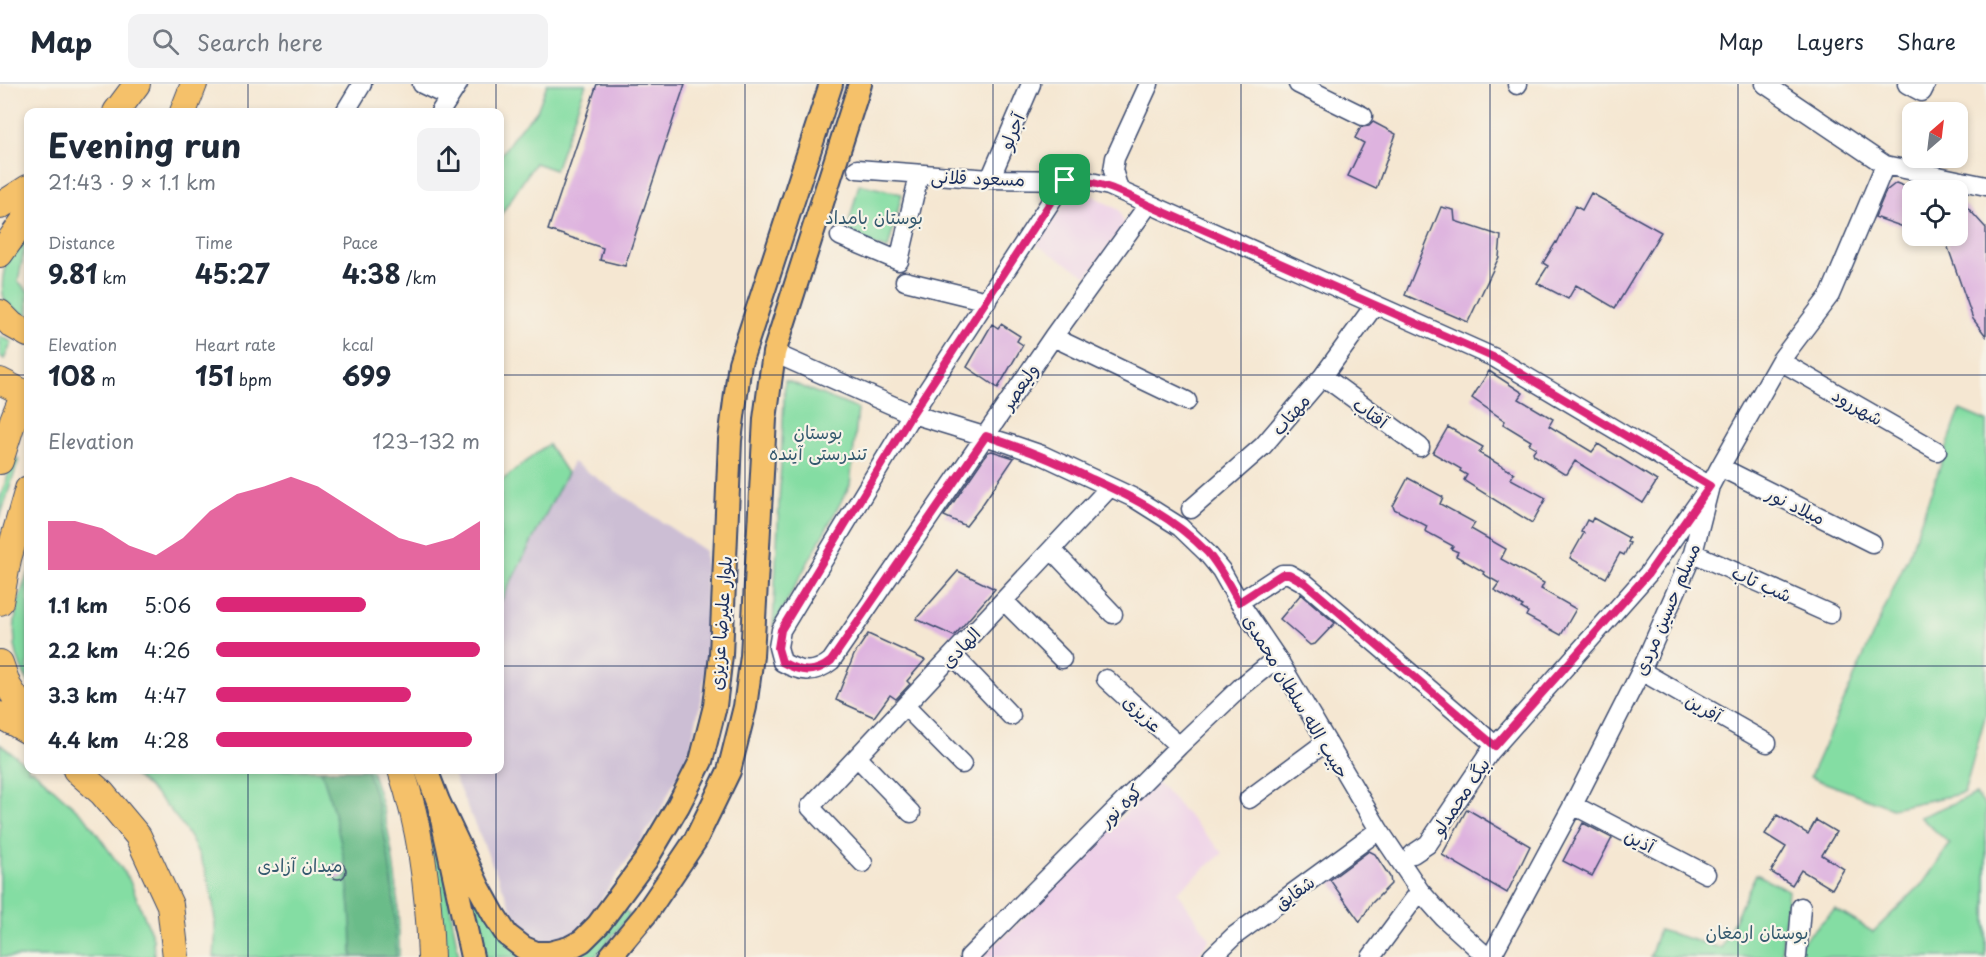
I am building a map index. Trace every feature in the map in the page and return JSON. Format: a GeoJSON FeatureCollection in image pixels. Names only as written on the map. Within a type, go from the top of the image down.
{"type":"FeatureCollection","features":[{"type":"Feature","properties":{"kind":"highway"},"geometry":{"type":"LineString","coordinates":[[119,108],[137,84]]}},
{"type":"Feature","properties":{"kind":"highway"},"geometry":{"type":"LineString","coordinates":[[185,108],[194,84]]}},
{"type":"Feature","properties":{"kind":"highway"},"geometry":{"type":"LineString","coordinates":[[0,206],[24,191]]}},
{"type":"Feature","properties":{"kind":"highway"},"geometry":{"type":"LineString","coordinates":[[0,254],[24,221]]}},
{"type":"Feature","properties":{"kind":"highway"},"geometry":{"type":"LineString","coordinates":[[0,313],[12,325],[24,331]]}},
{"type":"Feature","properties":{"kind":"highway"},"geometry":{"type":"LineString","coordinates":[[0,381],[24,393]]}},
{"type":"Feature","properties":{"kind":"highway"},"geometry":{"type":"LineString","coordinates":[[0,461],[13,420],[24,398]]}},
{"type":"Feature","properties":{"kind":"highway"},"geometry":{"type":"LineString","coordinates":[[0,602],[8,559],[24,503]]}},
{"type":"Feature","properties":{"kind":"highway"},"geometry":{"type":"LineString","coordinates":[[0,663],[8,686],[24,711]]}},
{"type":"Feature","properties":{"kind":"highway"},"geometry":{"type":"LineString","coordinates":[[0,714],[24,729]]}},
{"type":"Feature","properties":{"kind":"highway"},"geometry":{"type":"LineString","coordinates":[[81,774],[102,793],[138,836],[170,905],[176,957]]}},
{"type":"Feature","properties":{"kind":"highway"},"geometry":{"type":"LineString","coordinates":[[402,774],[421,852],[430,927],[431,957]]}},
{"type":"Feature","properties":{"kind":"main road","name":"بلوار علیرضا عزیزی"},"geometry":{"type":"LineString","coordinates":[[438,801],[494,915],[507,935],[524,948],[536,952],[550,953],[569,948],[582,941],[622,895],[662,835],[701,761],[715,706],[721,655],[730,440],[736,383],[745,344],[831,84]]}},
{"type":"Feature","properties":{"kind":"main road","name":"بلوار علیرضا عزیزی"},"geometry":{"type":"LineString","coordinates":[[609,957],[645,915],[695,841],[729,771],[750,680],[765,419],[774,353],[860,84]]}},
{"type":"Feature","properties":{"kind":"main road"},"geometry":{"type":"LineString","coordinates":[[745,344],[774,353]]}},
{"type":"Feature","properties":{"kind":"main road"},"geometry":{"type":"LineString","coordinates":[[724,568],[757,571]]}},
{"type":"Feature","properties":{"kind":"main road"},"geometry":{"type":"LineString","coordinates":[[428,774],[438,801],[472,957]]}},
{"type":"Feature","properties":{"kind":"main road"},"geometry":{"type":"LineString","coordinates":[[622,895],[645,915]]}},
{"type":"Feature","properties":{"kind":"street"},"geometry":{"type":"LineString","coordinates":[[347,108],[362,84]]}},
{"type":"Feature","properties":{"kind":"street"},"geometry":{"type":"LineString","coordinates":[[422,84],[449,98]]}},
{"type":"Feature","properties":{"kind":"street","name":"آجرلو"},"geometry":{"type":"LineString","coordinates":[[990,179],[1031,84]]}},
{"type":"Feature","properties":{"kind":"street"},"geometry":{"type":"LineString","coordinates":[[1119,190],[1113,170],[1115,159],[1149,84]]}},
{"type":"Feature","properties":{"kind":"street"},"geometry":{"type":"LineString","coordinates":[[1298,84],[1324,90],[1363,116]]}},
{"type":"Feature","properties":{"kind":"street"},"geometry":{"type":"LineString","coordinates":[[1764,84],[1885,165],[1986,186]]}},
{"type":"Feature","properties":{"kind":"street"},"geometry":{"type":"LineString","coordinates":[[1907,84],[1922,92],[1926,84]]}},
{"type":"Feature","properties":{"kind":"street","name":"مسلم حسین مردی"},"geometry":{"type":"LineString","coordinates":[[1489,957],[1573,805],[1641,671],[1693,553],[1710,486],[1780,361],[1830,296],[1885,165]]}},
{"type":"Feature","properties":{"kind":"street","name":"مسعود قلانی"},"geometry":{"type":"LineString","coordinates":[[857,169],[990,179],[1091,181],[1119,190],[1374,306],[1495,358],[1710,486]]}},
{"type":"Feature","properties":{"kind":"street"},"geometry":{"type":"LineString","coordinates":[[840,236],[899,261],[919,175]]}},
{"type":"Feature","properties":{"kind":"street"},"geometry":{"type":"LineString","coordinates":[[912,414],[1065,180]]}},
{"type":"Feature","properties":{"kind":"street","name":"ولیعصر"},"geometry":{"type":"LineString","coordinates":[[912,414],[781,630],[778,648],[782,662],[805,672],[823,668],[831,661],[1053,337],[1148,205]]}},
{"type":"Feature","properties":{"kind":"street"},"geometry":{"type":"LineString","coordinates":[[905,281],[987,301]]}},
{"type":"Feature","properties":{"kind":"street","name":"مهتاب"},"geometry":{"type":"LineString","coordinates":[[1191,509],[1263,446],[1323,376],[1374,306]]}},
{"type":"Feature","properties":{"kind":"street"},"geometry":{"type":"LineString","coordinates":[[1053,337],[1186,401]]}},
{"type":"Feature","properties":{"kind":"street","name":"حبیب الله سلطان محمدی"},"geometry":{"type":"LineString","coordinates":[[774,353],[912,414],[1042,455],[1134,498],[1179,527],[1207,553],[1221,570],[1239,602],[1279,661],[1379,830],[1420,891],[1443,917],[1489,957]]}},
{"type":"Feature","properties":{"kind":"street","name":"شهررود"},"geometry":{"type":"LineString","coordinates":[[1780,361],[1937,451]]}},
{"type":"Feature","properties":{"kind":"street","name":"آفتاب"},"geometry":{"type":"LineString","coordinates":[[1323,376],[1420,447]]}},
{"type":"Feature","properties":{"kind":"street","name":"میلاد نور"},"geometry":{"type":"LineString","coordinates":[[1720,467],[1872,543]]}},
{"type":"Feature","properties":{"kind":"street","name":"بیگ محمدلو"},"geometry":{"type":"LineString","coordinates":[[1413,854],[1428,844],[1495,746],[1648,574],[1710,486]]}},
{"type":"Feature","properties":{"kind":"street","name":"الهادی"},"geometry":{"type":"LineString","coordinates":[[863,863],[810,807],[1110,487]]}},
{"type":"Feature","properties":{"kind":"street"},"geometry":{"type":"LineString","coordinates":[[1052,550],[1113,614]]}},
{"type":"Feature","properties":{"kind":"street","name":"شب تاب"},"geometry":{"type":"LineString","coordinates":[[1693,553],[1830,614]]}},
{"type":"Feature","properties":{"kind":"street"},"geometry":{"type":"LineString","coordinates":[[1239,602],[1282,574],[1289,574],[1305,583],[1495,746]]}},
{"type":"Feature","properties":{"kind":"street"},"geometry":{"type":"LineString","coordinates":[[1004,601],[1062,659]]}},
{"type":"Feature","properties":{"kind":"street"},"geometry":{"type":"LineString","coordinates":[[953,655],[1011,716]]}},
{"type":"Feature","properties":{"kind":"street","name":"کوه نور"},"geometry":{"type":"LineString","coordinates":[[969,957],[1179,746],[1241,687],[1267,666],[1279,661]]}},
{"type":"Feature","properties":{"kind":"street","name":"آفرین"},"geometry":{"type":"LineString","coordinates":[[1641,671],[1767,743]]}},
{"type":"Feature","properties":{"kind":"street","name":"عزیزی"},"geometry":{"type":"LineString","coordinates":[[1106,680],[1179,746]]}},
{"type":"Feature","properties":{"kind":"street"},"geometry":{"type":"LineString","coordinates":[[905,706],[962,764]]}},
{"type":"Feature","properties":{"kind":"street"},"geometry":{"type":"LineString","coordinates":[[1249,799],[1326,742]]}},
{"type":"Feature","properties":{"kind":"street"},"geometry":{"type":"LineString","coordinates":[[857,757],[911,813]]}},
{"type":"Feature","properties":{"kind":"street","name":"آذین"},"geometry":{"type":"LineString","coordinates":[[1573,805],[1706,874]]}},
{"type":"Feature","properties":{"kind":"street","name":"شقایق"},"geometry":{"type":"LineString","coordinates":[[1212,957],[1234,936],[1379,830]]}},
{"type":"Feature","properties":{"kind":"street"},"geometry":{"type":"LineString","coordinates":[[1371,957],[1420,891]]}},
{"type":"Feature","properties":{"kind":"street"},"geometry":{"type":"LineString","coordinates":[[1797,957],[1801,907]]}},
{"type":"Feature","properties":{"kind":"shaded area"},"geometry":{"type":"Polygon","coordinates":[[[1082,190],[1119,210],[1124,224],[1087,276],[1037,245],[1072,193],[1082,190]]]}},
{"type":"Feature","properties":{"kind":"shaded area"},"geometry":{"type":"Polygon","coordinates":[[[573,462],[705,551],[708,656],[690,749],[659,813],[576,936],[556,944],[536,940],[518,923],[453,774],[504,774],[504,595],[573,462]]]}},
{"type":"Feature","properties":{"kind":"shaded area"},"geometry":{"type":"Polygon","coordinates":[[[1156,781],[1223,853],[1177,892],[1210,939],[1197,957],[982,957],[1038,905],[1156,781]]]}},
{"type":"Feature","properties":{"kind":"green space"},"geometry":{"type":"Polygon","coordinates":[[[547,84],[586,84],[555,170],[535,163],[504,210],[504,150],[520,128],[537,111],[547,84]]]}},
{"type":"Feature","properties":{"kind":"green space","name":"بوستان بامداد"},"geometry":{"type":"Polygon","coordinates":[[[859,184],[902,194],[888,249],[845,238],[859,184]]]}},
{"type":"Feature","properties":{"kind":"green space"},"geometry":{"type":"Polygon","coordinates":[[[24,238],[24,252],[18,281],[24,287],[24,314],[7,304],[3,296],[4,271],[12,252],[24,238]]]}},
{"type":"Feature","properties":{"kind":"green space"},"geometry":{"type":"Polygon","coordinates":[[[0,336],[12,342],[4,359],[0,356],[0,336]]]}},
{"type":"Feature","properties":{"kind":"green space","name":"بوستان تندرستی آینده"},"geometry":{"type":"Polygon","coordinates":[[[785,380],[858,409],[850,485],[773,627],[785,380]]]}},
{"type":"Feature","properties":{"kind":"green space"},"geometry":{"type":"Polygon","coordinates":[[[1960,410],[1986,421],[1986,713],[1964,793],[1892,808],[1810,777],[1911,549],[1960,410]]]}},
{"type":"Feature","properties":{"kind":"green space"},"geometry":{"type":"Polygon","coordinates":[[[548,444],[567,473],[504,595],[504,479],[548,444]]]}},
{"type":"Feature","properties":{"kind":"green space"},"geometry":{"type":"Polygon","coordinates":[[[14,458],[19,459],[0,518],[0,498],[14,458]]]}},
{"type":"Feature","properties":{"kind":"green space"},"geometry":{"type":"Polygon","coordinates":[[[24,585],[24,674],[15,641],[19,600],[24,585]]]}},
{"type":"Feature","properties":{"kind":"green space"},"geometry":{"type":"Polygon","coordinates":[[[0,744],[24,763],[24,774],[37,774],[86,818],[129,879],[153,938],[154,957],[0,957],[0,744]]]}},
{"type":"Feature","properties":{"kind":"green space","name":"میدان آزادی"},"geometry":{"type":"Polygon","coordinates":[[[132,774],[372,774],[384,816],[393,862],[398,909],[399,957],[214,957],[213,901],[207,875],[184,829],[149,788],[132,774]]]}},
{"type":"Feature","properties":{"kind":"green space"},"geometry":{"type":"Polygon","coordinates":[[[322,774],[368,774],[380,816],[389,862],[396,957],[352,957],[348,885],[335,816],[322,774]]]}},
{"type":"Feature","properties":{"kind":"green space"},"geometry":{"type":"Polygon","coordinates":[[[417,774],[433,811],[459,957],[444,957],[425,803],[417,774]]]}},
{"type":"Feature","properties":{"kind":"green space"},"geometry":{"type":"Polygon","coordinates":[[[1976,794],[1986,807],[1986,957],[1802,957],[1795,949],[1835,909],[1873,932],[1924,882],[1950,844],[1920,817],[1976,794]]]}},
{"type":"Feature","properties":{"kind":"green space"},"geometry":{"type":"Polygon","coordinates":[[[455,845],[523,957],[486,957],[455,845]]]}},
{"type":"Feature","properties":{"kind":"green space","name":"بوستان ارمغان"},"geometry":{"type":"Polygon","coordinates":[[[1756,874],[1788,890],[1781,957],[1650,957],[1659,930],[1721,948],[1756,874]]]}},
{"type":"Feature","properties":{"kind":"green space"},"geometry":{"type":"Polygon","coordinates":[[[624,909],[630,915],[595,957],[572,957],[596,943],[624,909]]]}},
{"type":"Feature","properties":{"kind":"building"},"geometry":{"type":"Polygon","coordinates":[[[597,84],[685,84],[625,266],[600,260],[603,248],[548,230],[597,84]]]}},
{"type":"Feature","properties":{"kind":"building"},"geometry":{"type":"Polygon","coordinates":[[[1373,122],[1396,134],[1376,189],[1348,176],[1364,143],[1355,138],[1361,127],[1369,126],[1373,122]]]}},
{"type":"Feature","properties":{"kind":"building"},"geometry":{"type":"Polygon","coordinates":[[[1896,183],[1902,185],[1902,226],[1875,217],[1886,191],[1896,183]]]}},
{"type":"Feature","properties":{"kind":"building"},"geometry":{"type":"Polygon","coordinates":[[[1591,193],[1661,232],[1615,308],[1576,285],[1568,299],[1537,283],[1548,266],[1543,263],[1557,243],[1575,206],[1582,210],[1591,193]]]}},
{"type":"Feature","properties":{"kind":"building"},"geometry":{"type":"Polygon","coordinates":[[[1441,207],[1454,210],[1455,221],[1501,236],[1499,257],[1468,322],[1405,295],[1441,207]]]}},
{"type":"Feature","properties":{"kind":"building"},"geometry":{"type":"Polygon","coordinates":[[[1968,208],[1986,228],[1986,336],[1973,319],[1947,246],[1968,246],[1968,208]]]}},
{"type":"Feature","properties":{"kind":"building"},"geometry":{"type":"Polygon","coordinates":[[[992,324],[998,328],[1001,324],[1020,336],[1017,341],[1023,345],[998,388],[967,367],[992,324]]]}},
{"type":"Feature","properties":{"kind":"building"},"geometry":{"type":"Polygon","coordinates":[[[1489,371],[1523,393],[1519,399],[1553,419],[1549,426],[1592,452],[1598,444],[1657,481],[1643,503],[1575,461],[1567,474],[1564,474],[1534,455],[1536,448],[1529,444],[1531,441],[1503,424],[1505,421],[1472,398],[1489,371]]]}},
{"type":"Feature","properties":{"kind":"building"},"geometry":{"type":"Polygon","coordinates":[[[1448,427],[1483,447],[1479,453],[1514,473],[1511,479],[1546,498],[1532,523],[1466,482],[1464,480],[1467,475],[1460,471],[1461,469],[1433,453],[1448,427]]]}},
{"type":"Feature","properties":{"kind":"building"},"geometry":{"type":"Polygon","coordinates":[[[992,451],[1014,458],[980,508],[966,526],[944,516],[988,452],[992,451]]]}},
{"type":"Feature","properties":{"kind":"building"},"geometry":{"type":"Polygon","coordinates":[[[1408,478],[1443,497],[1440,504],[1475,523],[1471,529],[1506,549],[1501,559],[1544,583],[1541,589],[1576,609],[1561,635],[1526,616],[1528,612],[1521,608],[1523,606],[1494,590],[1499,583],[1456,556],[1458,552],[1451,549],[1453,546],[1425,531],[1427,526],[1394,509],[1393,506],[1408,478]]]}},
{"type":"Feature","properties":{"kind":"building"},"geometry":{"type":"Polygon","coordinates":[[[1593,518],[1629,538],[1627,542],[1630,543],[1624,555],[1620,553],[1606,578],[1570,558],[1584,533],[1581,532],[1587,520],[1591,522],[1593,518]]]}},
{"type":"Feature","properties":{"kind":"building"},"geometry":{"type":"Polygon","coordinates":[[[958,571],[995,589],[954,636],[916,619],[958,571]]]}},
{"type":"Feature","properties":{"kind":"building"},"geometry":{"type":"Polygon","coordinates":[[[1301,594],[1335,623],[1315,644],[1310,645],[1280,619],[1301,594]]]}},
{"type":"Feature","properties":{"kind":"building"},"geometry":{"type":"Polygon","coordinates":[[[868,634],[925,660],[907,681],[910,684],[896,699],[890,695],[874,717],[836,700],[854,655],[868,634]]]}},
{"type":"Feature","properties":{"kind":"building"},"geometry":{"type":"Polygon","coordinates":[[[1467,809],[1530,846],[1507,893],[1442,855],[1467,809]]]}},
{"type":"Feature","properties":{"kind":"building"},"geometry":{"type":"Polygon","coordinates":[[[1777,815],[1808,834],[1816,820],[1836,832],[1822,855],[1844,869],[1832,889],[1801,870],[1792,885],[1771,872],[1786,847],[1765,834],[1777,815]]]}},
{"type":"Feature","properties":{"kind":"building"},"geometry":{"type":"Polygon","coordinates":[[[1583,823],[1612,838],[1592,876],[1563,861],[1583,823]]]}},
{"type":"Feature","properties":{"kind":"building"},"geometry":{"type":"Polygon","coordinates":[[[1369,851],[1375,854],[1390,877],[1391,884],[1371,904],[1360,922],[1330,880],[1369,851]]]}},
{"type":"Feature","properties":{"kind":"building"},"geometry":{"type":"Polygon","coordinates":[[[338,863],[346,871],[338,879],[330,871],[338,863]]]}},
{"type":"Feature","properties":{"kind":"route"},"geometry":{"type":"LineString","coordinates":[[1065,180],[1091,181],[1119,190],[1374,306],[1495,358],[1710,486],[1648,574],[1495,746],[1305,583],[1289,574],[1282,574],[1239,602],[1221,570],[1207,553],[1179,527],[1158,512],[1134,498],[1042,455],[986,436],[831,661],[823,668],[805,672],[782,662],[778,648],[781,630],[912,414],[1065,180]]}}]}
